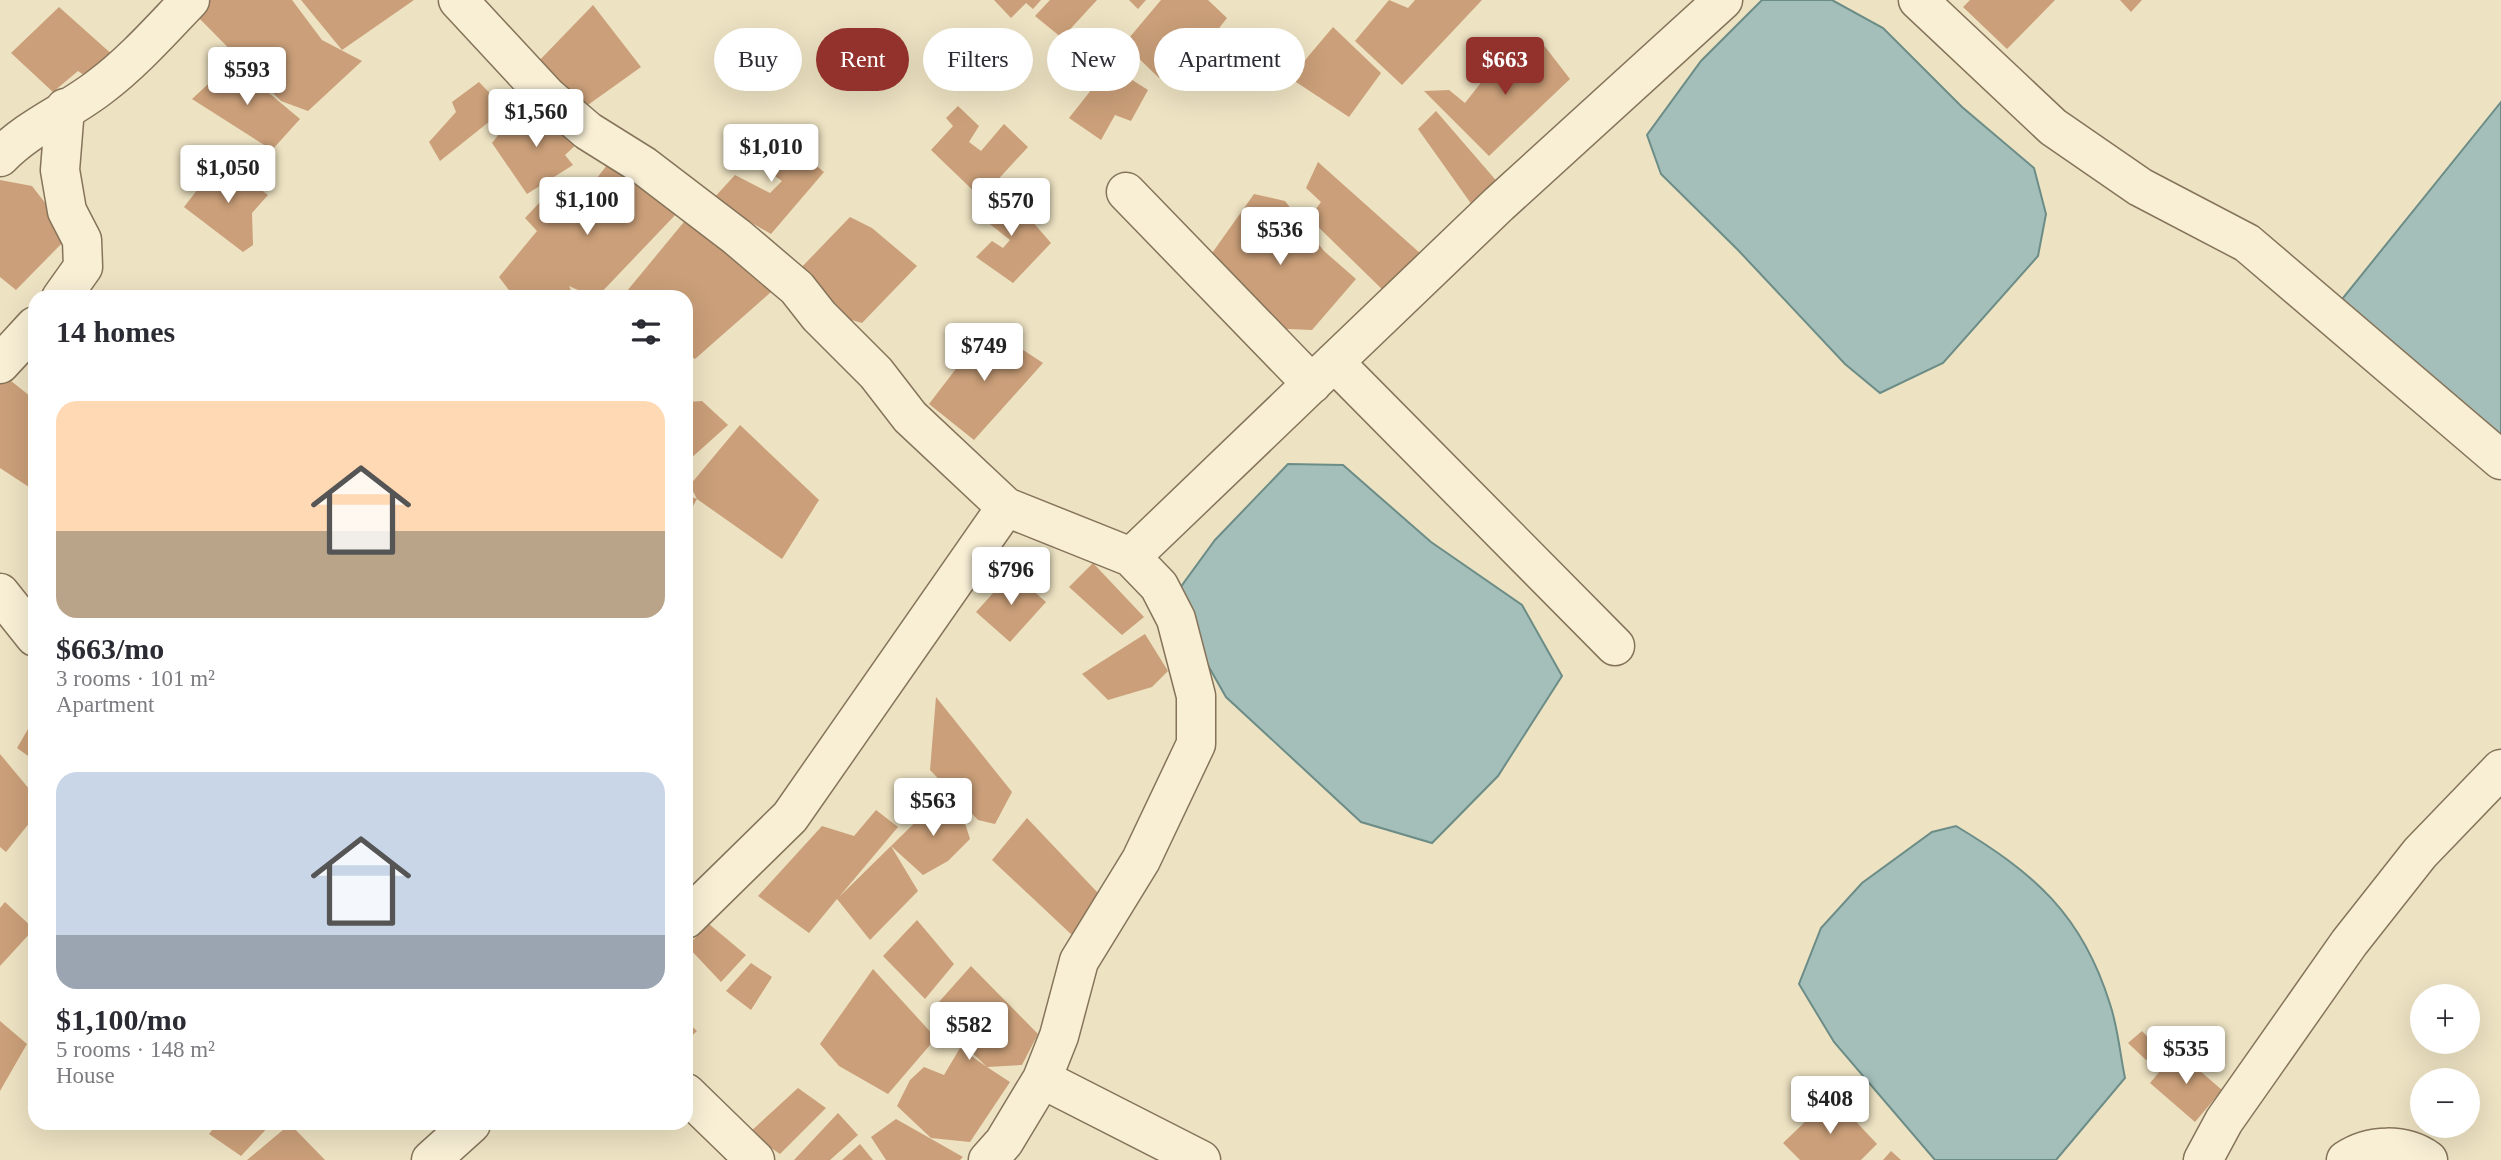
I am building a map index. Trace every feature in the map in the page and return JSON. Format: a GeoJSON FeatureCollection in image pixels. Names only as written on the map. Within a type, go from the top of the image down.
{"type":"FeatureCollection","features":[{"type":"Feature","properties":{"kind":"street"},"geometry":{"type":"LineString","coordinates":[[0,157],[19,138],[99,88],[134,58],[190,0]]}},
{"type":"Feature","properties":{"kind":"street"},"geometry":{"type":"LineString","coordinates":[[458,0],[547,96],[588,131],[644,166],[737,237],[797,288],[834,332],[876,373],[910,417],[1006,508],[1131,557],[1160,586],[1177,619],[1196,696],[1196,744],[1141,860],[1079,961],[1059,1036],[1042,1079],[1004,1142],[988,1160]]}},
{"type":"Feature","properties":{"kind":"street"},"geometry":{"type":"LineString","coordinates":[[1131,557],[1499,205],[1723,0]]}},
{"type":"Feature","properties":{"kind":"street"},"geometry":{"type":"LineString","coordinates":[[1918,0],[2053,127],[2140,187],[2247,243],[2501,460]]}},
{"type":"Feature","properties":{"kind":"street"},"geometry":{"type":"LineString","coordinates":[[65,108],[60,170],[67,211],[82,240],[83,267],[67,290]]}},
{"type":"Feature","properties":{"kind":"street"},"geometry":{"type":"LineString","coordinates":[[1126,192],[1615,646]]}},
{"type":"Feature","properties":{"kind":"street"},"geometry":{"type":"LineString","coordinates":[[0,364],[28,334]]}},
{"type":"Feature","properties":{"kind":"street"},"geometry":{"type":"LineString","coordinates":[[693,912],[790,817],[1006,508]]}},
{"type":"Feature","properties":{"kind":"street"},"geometry":{"type":"LineString","coordinates":[[0,593],[28,627]]}},
{"type":"Feature","properties":{"kind":"street"},"geometry":{"type":"LineString","coordinates":[[2217,1155],[2224,1121],[2369,916],[2420,853],[2501,769]]}},
{"type":"Feature","properties":{"kind":"street"},"geometry":{"type":"LineString","coordinates":[[1042,1079],[1201,1160]]}},
{"type":"Feature","properties":{"kind":"street"},"geometry":{"type":"LineString","coordinates":[[693,1101],[755,1160]]}},
{"type":"Feature","properties":{"kind":"street"},"geometry":{"type":"LineString","coordinates":[[430,1160],[464,1130]]}},
{"type":"Feature","properties":{"kind":"street"},"geometry":{"type":"LineString","coordinates":[[2346,1160],[2359,1152],[2406,1148],[2428,1160]]}},
{"type":"Feature","properties":{"kind":"water"},"geometry":{"type":"Polygon","coordinates":[[[1762,0],[1832,0],[1883,28],[1962,107],[2034,168],[2046,214],[2038,256],[1943,363],[1880,393],[1845,364],[1738,250],[1661,174],[1647,135],[1701,61],[1762,0]]]}},
{"type":"Feature","properties":{"kind":"water"},"geometry":{"type":"Polygon","coordinates":[[[2501,102],[2501,445],[2350,328],[2343,298],[2501,102]]]}},
{"type":"Feature","properties":{"kind":"water"},"geometry":{"type":"Polygon","coordinates":[[[1288,464],[1343,465],[1431,542],[1522,605],[1562,676],[1498,776],[1432,843],[1361,822],[1226,697],[1201,653],[1180,588],[1215,540],[1288,464]]]}},
{"type":"Feature","properties":{"kind":"water"},"geometry":{"type":"Polygon","coordinates":[[[1956,826],[2009,861],[2052,899],[2085,945],[2099,972],[2113,1013],[2125,1078],[2056,1160],[1935,1160],[1834,1042],[1799,984],[1821,928],[1862,883],[1932,832],[1956,826]]]}},
{"type":"Feature","properties":{"kind":"building"},"geometry":{"type":"Polygon","coordinates":[[[206,0],[292,0],[322,40],[362,61],[308,111],[281,101],[194,13],[206,0]]]}},
{"type":"Feature","properties":{"kind":"building"},"geometry":{"type":"Polygon","coordinates":[[[301,0],[414,0],[342,50],[301,0]]]}},
{"type":"Feature","properties":{"kind":"building"},"geometry":{"type":"Polygon","coordinates":[[[994,0],[1041,0],[1033,9],[1026,3],[1011,18],[994,0]]]}},
{"type":"Feature","properties":{"kind":"building"},"geometry":{"type":"Polygon","coordinates":[[[1050,0],[1097,0],[1071,28],[1050,28],[1035,16],[1050,0]]]}},
{"type":"Feature","properties":{"kind":"building"},"geometry":{"type":"Polygon","coordinates":[[[1129,0],[1146,0],[1138,9],[1129,0]]]}},
{"type":"Feature","properties":{"kind":"building"},"geometry":{"type":"Polygon","coordinates":[[[1161,0],[1208,0],[1227,18],[1219,28],[1154,28],[1154,73],[1140,60],[1140,28],[1137,28],[1161,0]]]}},
{"type":"Feature","properties":{"kind":"building"},"geometry":{"type":"Polygon","coordinates":[[[1389,0],[1408,8],[1415,0],[1482,0],[1402,85],[1355,41],[1389,0]]]}},
{"type":"Feature","properties":{"kind":"building"},"geometry":{"type":"Polygon","coordinates":[[[1970,0],[2055,0],[2007,49],[1963,7],[1970,0]]]}},
{"type":"Feature","properties":{"kind":"building"},"geometry":{"type":"Polygon","coordinates":[[[2120,0],[2142,0],[2131,12],[2120,0]]]}},
{"type":"Feature","properties":{"kind":"building"},"geometry":{"type":"Polygon","coordinates":[[[593,5],[641,67],[585,107],[536,64],[593,5]]]}},
{"type":"Feature","properties":{"kind":"building"},"geometry":{"type":"Polygon","coordinates":[[[59,7],[115,57],[94,82],[78,71],[53,92],[11,53],[59,7]]]}},
{"type":"Feature","properties":{"kind":"building"},"geometry":{"type":"Polygon","coordinates":[[[1333,27],[1381,73],[1349,117],[1305,88],[1305,60],[1333,27]]]}},
{"type":"Feature","properties":{"kind":"building"},"geometry":{"type":"Polygon","coordinates":[[[1539,39],[1570,79],[1489,156],[1424,91],[1449,90],[1465,103],[1505,52],[1517,63],[1539,39]]]}},
{"type":"Feature","properties":{"kind":"building"},"geometry":{"type":"Polygon","coordinates":[[[232,62],[300,119],[272,150],[192,99],[232,62]]]}},
{"type":"Feature","properties":{"kind":"building"},"geometry":{"type":"Polygon","coordinates":[[[479,82],[505,109],[440,161],[429,142],[456,112],[452,102],[479,82]]]}},
{"type":"Feature","properties":{"kind":"building"},"geometry":{"type":"Polygon","coordinates":[[[1140,85],[1148,90],[1131,121],[1115,115],[1101,140],[1069,118],[1090,91],[1140,91],[1140,85]]]}},
{"type":"Feature","properties":{"kind":"building"},"geometry":{"type":"Polygon","coordinates":[[[958,106],[979,126],[969,142],[981,151],[1004,124],[1028,147],[981,198],[931,150],[953,126],[946,118],[958,106]]]}},
{"type":"Feature","properties":{"kind":"building"},"geometry":{"type":"Polygon","coordinates":[[[545,110],[581,140],[565,155],[573,165],[527,194],[492,143],[514,115],[526,126],[545,110]]]}},
{"type":"Feature","properties":{"kind":"building"},"geometry":{"type":"Polygon","coordinates":[[[1436,111],[1500,185],[1477,212],[1418,129],[1436,111]]]}},
{"type":"Feature","properties":{"kind":"building"},"geometry":{"type":"Polygon","coordinates":[[[771,129],[824,172],[771,234],[712,200],[735,175],[770,193],[782,181],[748,157],[771,129]]]}},
{"type":"Feature","properties":{"kind":"building"},"geometry":{"type":"Polygon","coordinates":[[[221,159],[268,195],[252,213],[253,245],[243,252],[184,207],[221,159]]]}},
{"type":"Feature","properties":{"kind":"building"},"geometry":{"type":"Polygon","coordinates":[[[611,160],[679,211],[604,290],[578,290],[569,286],[571,290],[509,290],[499,277],[537,231],[525,218],[558,183],[579,201],[611,160]]]}},
{"type":"Feature","properties":{"kind":"building"},"geometry":{"type":"Polygon","coordinates":[[[1318,162],[1421,254],[1386,293],[1309,218],[1321,202],[1306,188],[1318,162]]]}},
{"type":"Feature","properties":{"kind":"building"},"geometry":{"type":"Polygon","coordinates":[[[0,180],[32,186],[70,235],[16,290],[0,277],[0,180]]]}},
{"type":"Feature","properties":{"kind":"building"},"geometry":{"type":"Polygon","coordinates":[[[1004,189],[1051,243],[1013,283],[976,257],[992,241],[1003,248],[1010,240],[976,213],[1004,189]]]}},
{"type":"Feature","properties":{"kind":"building"},"geometry":{"type":"Polygon","coordinates":[[[1254,194],[1285,201],[1324,251],[1356,279],[1312,330],[1264,328],[1210,256],[1254,194]]]}},
{"type":"Feature","properties":{"kind":"building"},"geometry":{"type":"Polygon","coordinates":[[[688,217],[779,285],[695,359],[693,290],[628,290],[688,217]]]}},
{"type":"Feature","properties":{"kind":"building"},"geometry":{"type":"Polygon","coordinates":[[[850,217],[872,228],[917,266],[862,323],[831,314],[797,272],[850,217]]]}},
{"type":"Feature","properties":{"kind":"building"},"geometry":{"type":"Polygon","coordinates":[[[988,327],[1043,363],[974,440],[929,404],[988,327]]]}},
{"type":"Feature","properties":{"kind":"building"},"geometry":{"type":"Polygon","coordinates":[[[6,377],[28,394],[28,486],[0,468],[0,384],[6,377]]]}},
{"type":"Feature","properties":{"kind":"building"},"geometry":{"type":"Polygon","coordinates":[[[702,401],[728,425],[693,456],[693,402],[702,401]]]}},
{"type":"Feature","properties":{"kind":"building"},"geometry":{"type":"Polygon","coordinates":[[[740,425],[819,500],[782,559],[697,499],[693,491],[693,481],[740,425]]]}},
{"type":"Feature","properties":{"kind":"building"},"geometry":{"type":"Polygon","coordinates":[[[1093,563],[1144,617],[1122,635],[1069,587],[1093,563]]]}},
{"type":"Feature","properties":{"kind":"building"},"geometry":{"type":"Polygon","coordinates":[[[1012,572],[1046,602],[1010,642],[976,612],[1012,572]]]}},
{"type":"Feature","properties":{"kind":"building"},"geometry":{"type":"Polygon","coordinates":[[[1145,634],[1168,671],[1152,687],[1108,700],[1082,674],[1145,634]]]}},
{"type":"Feature","properties":{"kind":"building"},"geometry":{"type":"Polygon","coordinates":[[[936,697],[1012,792],[995,824],[978,820],[930,770],[936,697]]]}},
{"type":"Feature","properties":{"kind":"building"},"geometry":{"type":"Polygon","coordinates":[[[28,729],[28,756],[17,748],[28,729]]]}},
{"type":"Feature","properties":{"kind":"building"},"geometry":{"type":"Polygon","coordinates":[[[0,754],[28,788],[28,825],[6,852],[0,847],[0,754]]]}},
{"type":"Feature","properties":{"kind":"building"},"geometry":{"type":"Polygon","coordinates":[[[948,803],[963,817],[970,839],[948,861],[923,875],[891,846],[934,804],[948,803]]]}},
{"type":"Feature","properties":{"kind":"building"},"geometry":{"type":"Polygon","coordinates":[[[876,810],[898,827],[839,897],[891,846],[918,891],[870,940],[837,899],[809,933],[758,896],[822,826],[854,836],[876,810]]]}},
{"type":"Feature","properties":{"kind":"building"},"geometry":{"type":"Polygon","coordinates":[[[1027,818],[1098,893],[1073,936],[992,860],[1027,818]]]}},
{"type":"Feature","properties":{"kind":"building"},"geometry":{"type":"Polygon","coordinates":[[[5,902],[28,923],[28,936],[0,966],[0,908],[5,902]]]}},
{"type":"Feature","properties":{"kind":"building"},"geometry":{"type":"Polygon","coordinates":[[[917,920],[954,964],[925,999],[883,956],[917,920]]]}},
{"type":"Feature","properties":{"kind":"building"},"geometry":{"type":"Polygon","coordinates":[[[709,924],[746,955],[721,982],[693,952],[693,940],[709,924]]]}},
{"type":"Feature","properties":{"kind":"building"},"geometry":{"type":"Polygon","coordinates":[[[751,963],[772,977],[751,1010],[726,991],[751,963]]]}},
{"type":"Feature","properties":{"kind":"building"},"geometry":{"type":"Polygon","coordinates":[[[971,966],[1038,1034],[1022,1065],[987,1067],[930,1012],[971,966]]]}},
{"type":"Feature","properties":{"kind":"building"},"geometry":{"type":"Polygon","coordinates":[[[873,969],[936,1038],[888,1094],[839,1066],[820,1044],[873,969]]]}},
{"type":"Feature","properties":{"kind":"building"},"geometry":{"type":"Polygon","coordinates":[[[0,1021],[27,1044],[0,1091],[0,1021]]]}},
{"type":"Feature","properties":{"kind":"building"},"geometry":{"type":"Polygon","coordinates":[[[2142,1031],[2158,1048],[2146,1060],[2128,1043],[2142,1031]]]}},
{"type":"Feature","properties":{"kind":"building"},"geometry":{"type":"Polygon","coordinates":[[[960,1048],[1010,1082],[970,1142],[931,1138],[897,1106],[910,1080],[924,1067],[944,1075],[960,1048]]]}},
{"type":"Feature","properties":{"kind":"building"},"geometry":{"type":"Polygon","coordinates":[[[2177,1051],[2222,1090],[2195,1122],[2150,1083],[2177,1051]]]}},
{"type":"Feature","properties":{"kind":"building"},"geometry":{"type":"Polygon","coordinates":[[[798,1088],[826,1108],[780,1154],[749,1133],[798,1088]]]}},
{"type":"Feature","properties":{"kind":"building"},"geometry":{"type":"Polygon","coordinates":[[[1832,1096],[1877,1144],[1861,1160],[1800,1160],[1783,1143],[1832,1096]]]}},
{"type":"Feature","properties":{"kind":"building"},"geometry":{"type":"Polygon","coordinates":[[[838,1113],[858,1135],[830,1160],[794,1160],[838,1113]]]}},
{"type":"Feature","properties":{"kind":"building"},"geometry":{"type":"Polygon","coordinates":[[[896,1119],[963,1157],[960,1160],[886,1160],[871,1137],[896,1119]]]}},
{"type":"Feature","properties":{"kind":"building"},"geometry":{"type":"Polygon","coordinates":[[[212,1130],[265,1130],[241,1156],[209,1134],[212,1130]]]}},
{"type":"Feature","properties":{"kind":"building"},"geometry":{"type":"Polygon","coordinates":[[[283,1130],[296,1130],[325,1160],[247,1160],[283,1130]]]}},
{"type":"Feature","properties":{"kind":"building"},"geometry":{"type":"Polygon","coordinates":[[[860,1144],[873,1160],[842,1160],[860,1144]]]}},
{"type":"Feature","properties":{"kind":"building"},"geometry":{"type":"Polygon","coordinates":[[[1891,1151],[1901,1160],[1883,1160],[1891,1151]]]}}]}
